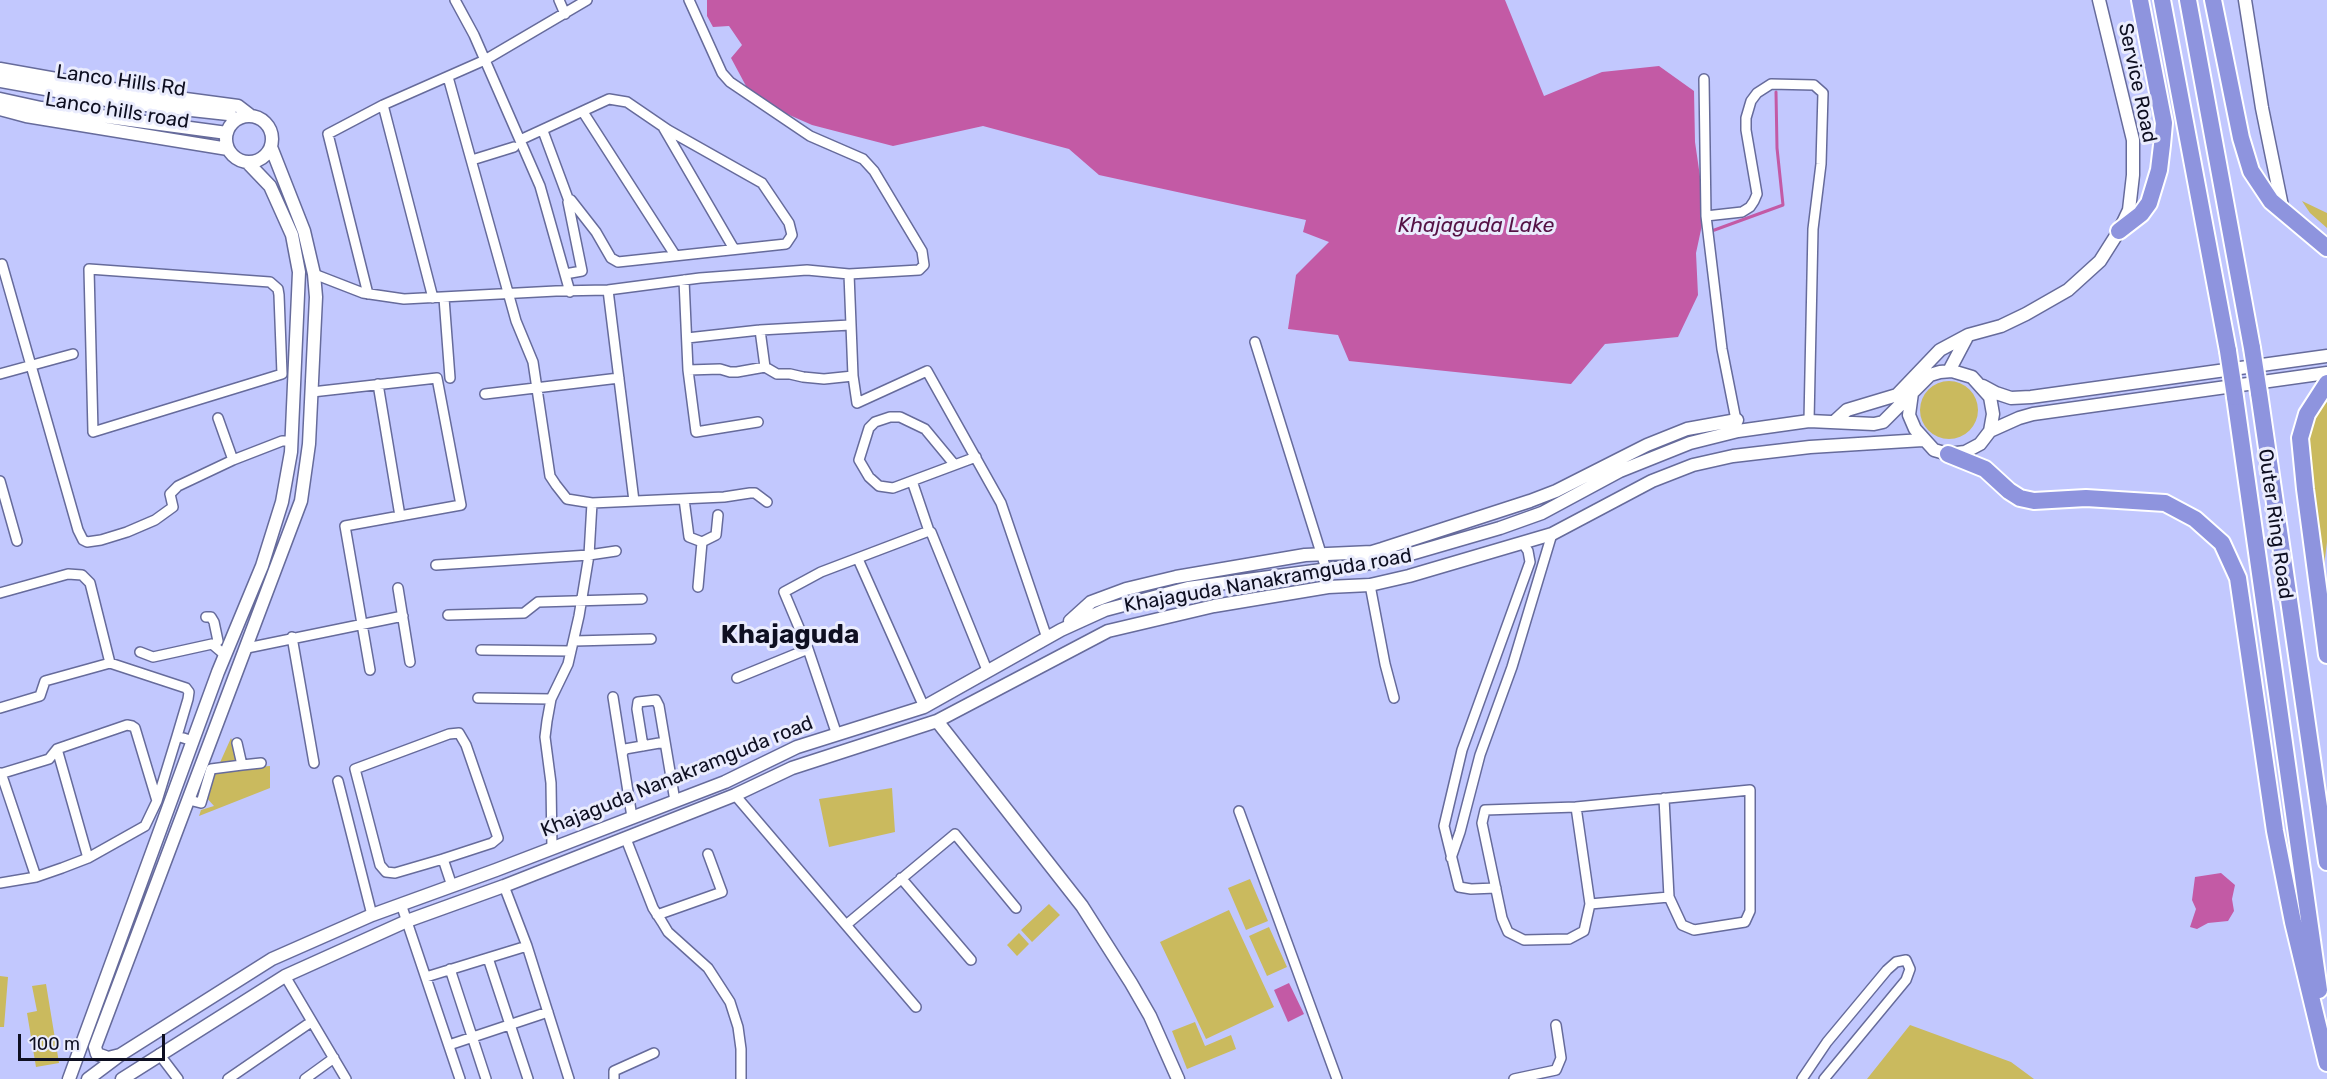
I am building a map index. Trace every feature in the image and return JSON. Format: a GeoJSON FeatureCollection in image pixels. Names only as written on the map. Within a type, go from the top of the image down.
{"type":"FeatureCollection","features":[{"type":"Feature","properties":{"kind":"highway"},"geometry":{"type":"LineString","coordinates":[[2120,231],[2142,214],[2149,203],[2159,170],[2164,123],[2140,0]]}},
{"type":"Feature","properties":{"kind":"highway","name":"Outer Ring Road"},"geometry":{"type":"LineString","coordinates":[[2162,0],[2228,351],[2304,875],[2327,1057]]}},
{"type":"Feature","properties":{"kind":"highway","name":"Outer Ring Road"},"geometry":{"type":"LineString","coordinates":[[2188,0],[2227,202],[2252,348],[2327,862]]}},
{"type":"Feature","properties":{"kind":"highway"},"geometry":{"type":"LineString","coordinates":[[2213,0],[2245,155],[2257,183],[2271,201],[2327,248]]}},
{"type":"Feature","properties":{"kind":"highway"},"geometry":{"type":"LineString","coordinates":[[2327,383],[2307,414],[2301,438],[2305,489],[2327,655]]}},
{"type":"Feature","properties":{"kind":"highway"},"geometry":{"type":"LineString","coordinates":[[1948,454],[1985,469],[2008,491],[2020,498],[2034,501],[2086,498],[2165,502],[2195,519],[2222,543],[2238,578],[2266,779],[2293,922],[2327,1063]]}},
{"type":"Feature","properties":{"kind":"main road","name":"Service Road"},"geometry":{"type":"LineString","coordinates":[[1834,422],[1847,410],[1897,395],[1940,350],[1968,335],[2001,326],[2068,290],[2100,261],[2120,231],[2129,210],[2133,175],[2133,140],[2099,0]]}},
{"type":"Feature","properties":{"kind":"main road"},"geometry":{"type":"LineString","coordinates":[[2245,0],[2262,108],[2283,211]]}},
{"type":"Feature","properties":{"kind":"main road","name":"Lanco hills road"},"geometry":{"type":"LineString","coordinates":[[0,69],[118,96],[238,106],[251,116]]}},
{"type":"Feature","properties":{"kind":"main road","name":"Lanco Hills Rd"},"geometry":{"type":"LineString","coordinates":[[0,81],[118,96],[228,114],[236,120]]}},
{"type":"Feature","properties":{"kind":"main road","name":"Lanco hills road"},"geometry":{"type":"LineString","coordinates":[[3,105],[27,117],[232,153]]}},
{"type":"Feature","properties":{"kind":"main road","name":"Lanco Hills Rd"},"geometry":{"type":"LineString","coordinates":[[3,105],[227,133]]}},
{"type":"Feature","properties":{"kind":"main road"},"geometry":{"type":"LineString","coordinates":[[247,162],[262,158],[271,147],[272,141],[269,127],[259,118],[251,116],[236,120],[227,133],[232,153],[261,188],[297,259]]}},
{"type":"Feature","properties":{"kind":"main road"},"geometry":{"type":"LineString","coordinates":[[120,1055],[108,1058],[97,1054],[95,1047],[301,501],[309,444],[312,392],[314,274],[304,231],[271,147]]}},
{"type":"Feature","properties":{"kind":"main road"},"geometry":{"type":"LineString","coordinates":[[69,1079],[193,741],[221,646],[264,560],[282,502],[291,441],[299,272],[292,235],[270,186],[247,162],[232,153]]}},
{"type":"Feature","properties":{"kind":"main road"},"geometry":{"type":"LineString","coordinates":[[1949,371],[1968,335]]}},
{"type":"Feature","properties":{"kind":"main road"},"geometry":{"type":"LineString","coordinates":[[1979,384],[2011,398],[2031,397],[2327,356]]}},
{"type":"Feature","properties":{"kind":"main road"},"geometry":{"type":"LineString","coordinates":[[1949,371],[1972,376],[1990,397],[1994,414],[1990,431],[1980,444],[1965,452],[1948,454],[1934,450],[1923,440],[1909,415],[1912,393],[1930,375],[1949,371]]}},
{"type":"Feature","properties":{"kind":"main road"},"geometry":{"type":"LineString","coordinates":[[1990,431],[2033,414],[2327,373]]}},
{"type":"Feature","properties":{"kind":"main road","name":"Khajaguda Nanakramguda road"},"geometry":{"type":"LineString","coordinates":[[88,1079],[120,1055],[272,959],[372,915],[725,782],[797,747],[924,707],[1061,630],[1105,610],[1188,588],[1372,563],[1436,546],[1500,528],[1542,513],[1653,456],[1737,426],[1809,421],[1874,424],[1883,422],[1912,393]]}},
{"type":"Feature","properties":{"kind":"main road"},"geometry":{"type":"LineString","coordinates":[[1061,630],[1091,602],[1126,589],[1176,577],[1305,555],[1372,552],[1530,501],[1567,486],[1647,445],[1681,432],[1700,426],[1737,426]]}},
{"type":"Feature","properties":{"kind":"main road","name":"Khajaguda Nanakramguda road"},"geometry":{"type":"LineString","coordinates":[[122,1079],[285,976],[407,921],[504,886],[735,795],[792,768],[937,721],[1108,631],[1214,606],[1295,592],[1370,585],[1410,576],[1552,534],[1652,481],[1693,465],[1733,456],[1810,447],[1923,440]]}},
{"type":"Feature","properties":{"kind":"main road"},"geometry":{"type":"LineString","coordinates":[[1433,532],[1436,546]]}},
{"type":"Feature","properties":{"kind":"main road"},"geometry":{"type":"LineString","coordinates":[[264,560],[277,566]]}},
{"type":"Feature","properties":{"kind":"main road"},"geometry":{"type":"LineString","coordinates":[[937,721],[1082,906],[1150,1016],[1178,1079]]}},
{"type":"Feature","properties":{"kind":"street"},"geometry":{"type":"LineString","coordinates":[[454,0],[474,35],[517,144],[540,186],[570,292]]}},
{"type":"Feature","properties":{"kind":"street"},"geometry":{"type":"LineString","coordinates":[[559,0],[565,14]]}},
{"type":"Feature","properties":{"kind":"street"},"geometry":{"type":"LineString","coordinates":[[368,294],[328,134],[383,105],[485,60],[587,0]]}},
{"type":"Feature","properties":{"kind":"street"},"geometry":{"type":"LineString","coordinates":[[314,274],[368,294],[404,299],[608,290],[684,280],[807,270],[849,274],[919,270],[925,260],[922,251],[879,179],[863,159],[810,136],[730,82],[722,73],[690,0]]}},
{"type":"Feature","properties":{"kind":"street"},"geometry":{"type":"LineString","coordinates":[[448,76],[516,321],[533,362],[550,476],[567,499],[592,503],[724,497],[750,493],[767,502]]}},
{"type":"Feature","properties":{"kind":"street"},"geometry":{"type":"LineString","coordinates":[[1704,79],[1706,216],[1722,349],[1737,426]]}},
{"type":"Feature","properties":{"kind":"street"},"geometry":{"type":"LineString","coordinates":[[1706,216],[1742,212],[1750,207],[1757,194],[1746,130],[1746,118],[1751,101],[1757,93],[1771,84],[1814,85],[1820,89],[1824,98],[1821,164],[1813,229],[1809,421]]}},
{"type":"Feature","properties":{"kind":"street"},"geometry":{"type":"LineString","coordinates":[[472,160],[517,144],[609,99],[627,102],[662,126],[762,183],[789,223],[792,235],[786,244],[618,262],[611,258],[596,232],[571,200],[569,201]]}},
{"type":"Feature","properties":{"kind":"street"},"geometry":{"type":"LineString","coordinates":[[383,105],[433,298]]}},
{"type":"Feature","properties":{"kind":"street"},"geometry":{"type":"LineString","coordinates":[[583,112],[675,255]]}},
{"type":"Feature","properties":{"kind":"street"},"geometry":{"type":"LineString","coordinates":[[662,126],[734,249]]}},
{"type":"Feature","properties":{"kind":"street"},"geometry":{"type":"LineString","coordinates":[[543,131],[569,201],[582,271],[565,274]]}},
{"type":"Feature","properties":{"kind":"street"},"geometry":{"type":"LineString","coordinates":[[2,264],[78,530],[83,540],[87,542],[127,532],[155,520],[173,507],[170,494],[178,486],[233,459],[282,441],[291,441]]}},
{"type":"Feature","properties":{"kind":"street"},"geometry":{"type":"LineString","coordinates":[[89,269],[270,282],[278,289],[281,339],[282,374],[93,432],[89,269]]}},
{"type":"Feature","properties":{"kind":"street"},"geometry":{"type":"LineString","coordinates":[[849,274],[853,376],[857,403],[927,371],[989,478],[1009,523],[1047,638]]}},
{"type":"Feature","properties":{"kind":"street"},"geometry":{"type":"LineString","coordinates":[[684,280],[688,370],[696,432],[758,422]]}},
{"type":"Feature","properties":{"kind":"street"},"geometry":{"type":"LineString","coordinates":[[608,290],[634,501]]}},
{"type":"Feature","properties":{"kind":"street"},"geometry":{"type":"LineString","coordinates":[[444,298],[450,378]]}},
{"type":"Feature","properties":{"kind":"street"},"geometry":{"type":"LineString","coordinates":[[687,338],[760,330],[850,325]]}},
{"type":"Feature","properties":{"kind":"street"},"geometry":{"type":"LineString","coordinates":[[281,327],[297,333]]}},
{"type":"Feature","properties":{"kind":"street"},"geometry":{"type":"LineString","coordinates":[[760,330],[765,367]]}},
{"type":"Feature","properties":{"kind":"street"},"geometry":{"type":"LineString","coordinates":[[281,339],[297,333]]}},
{"type":"Feature","properties":{"kind":"street"},"geometry":{"type":"LineString","coordinates":[[1255,342],[1326,569]]}},
{"type":"Feature","properties":{"kind":"street"},"geometry":{"type":"LineString","coordinates":[[0,374],[74,354]]}},
{"type":"Feature","properties":{"kind":"street"},"geometry":{"type":"LineString","coordinates":[[688,370],[720,369],[730,372],[765,367],[777,374],[803,377],[824,379],[853,376]]}},
{"type":"Feature","properties":{"kind":"street"},"geometry":{"type":"LineString","coordinates":[[312,392],[437,378],[460,505],[345,526],[370,670]]}},
{"type":"Feature","properties":{"kind":"street"},"geometry":{"type":"LineString","coordinates":[[485,394],[619,378]]}},
{"type":"Feature","properties":{"kind":"street"},"geometry":{"type":"LineString","coordinates":[[378,384],[400,516]]}},
{"type":"Feature","properties":{"kind":"street"},"geometry":{"type":"LineString","coordinates":[[954,464],[924,429],[900,417],[890,417],[874,422],[869,428],[859,460],[864,470],[879,486],[892,488],[976,457]]}},
{"type":"Feature","properties":{"kind":"street"},"geometry":{"type":"LineString","coordinates":[[218,418],[233,459]]}},
{"type":"Feature","properties":{"kind":"street"},"geometry":{"type":"LineString","coordinates":[[0,481],[17,541]]}},
{"type":"Feature","properties":{"kind":"street"},"geometry":{"type":"LineString","coordinates":[[912,481],[929,531],[987,670]]}},
{"type":"Feature","properties":{"kind":"street"},"geometry":{"type":"LineString","coordinates":[[684,499],[689,537],[702,542],[716,535],[718,515]]}},
{"type":"Feature","properties":{"kind":"street"},"geometry":{"type":"LineString","coordinates":[[552,848],[551,783],[545,737],[551,699],[568,664],[572,646],[589,555],[592,503]]}},
{"type":"Feature","properties":{"kind":"street"},"geometry":{"type":"LineString","coordinates":[[837,735],[784,592],[820,572],[858,560],[929,531]]}},
{"type":"Feature","properties":{"kind":"street"},"geometry":{"type":"LineString","coordinates":[[1450,858],[1460,832],[1480,755],[1512,667],[1552,534]]}},
{"type":"Feature","properties":{"kind":"street"},"geometry":{"type":"LineString","coordinates":[[698,587],[702,542]]}},
{"type":"Feature","properties":{"kind":"street"},"geometry":{"type":"LineString","coordinates":[[1496,886],[1459,887],[1450,858],[1444,826],[1462,750],[1530,562],[1528,551],[1522,542]]}},
{"type":"Feature","properties":{"kind":"street"},"geometry":{"type":"LineString","coordinates":[[436,565],[589,555],[616,551]]}},
{"type":"Feature","properties":{"kind":"street"},"geometry":{"type":"LineString","coordinates":[[858,560],[924,707]]}},
{"type":"Feature","properties":{"kind":"street"},"geometry":{"type":"LineString","coordinates":[[0,592],[68,574],[82,576],[90,583],[110,663]]}},
{"type":"Feature","properties":{"kind":"street"},"geometry":{"type":"LineString","coordinates":[[1370,585],[1394,698]]}},
{"type":"Feature","properties":{"kind":"street"},"geometry":{"type":"LineString","coordinates":[[398,588],[410,662]]}},
{"type":"Feature","properties":{"kind":"street"},"geometry":{"type":"LineString","coordinates":[[448,615],[524,613],[538,603],[642,599]]}},
{"type":"Feature","properties":{"kind":"street"},"geometry":{"type":"LineString","coordinates":[[247,648],[403,616]]}},
{"type":"Feature","properties":{"kind":"street"},"geometry":{"type":"LineString","coordinates":[[140,652],[153,657],[221,646],[212,617],[206,617]]}},
{"type":"Feature","properties":{"kind":"street"},"geometry":{"type":"LineString","coordinates":[[292,637],[314,763]]}},
{"type":"Feature","properties":{"kind":"street"},"geometry":{"type":"LineString","coordinates":[[481,650],[572,646],[651,639]]}},
{"type":"Feature","properties":{"kind":"street"},"geometry":{"type":"LineString","coordinates":[[737,678],[807,649]]}},
{"type":"Feature","properties":{"kind":"street"},"geometry":{"type":"LineString","coordinates":[[0,708],[40,696],[45,681],[110,663],[186,688],[189,692],[157,801],[145,825],[88,858],[36,877],[0,883]]}},
{"type":"Feature","properties":{"kind":"street"},"geometry":{"type":"LineString","coordinates":[[614,697],[632,817]]}},
{"type":"Feature","properties":{"kind":"street"},"geometry":{"type":"LineString","coordinates":[[478,698],[551,699]]}},
{"type":"Feature","properties":{"kind":"street"},"geometry":{"type":"LineString","coordinates":[[643,746],[638,702],[656,700],[659,706],[675,801]]}},
{"type":"Feature","properties":{"kind":"street"},"geometry":{"type":"LineString","coordinates":[[36,877],[1,773],[49,759],[57,749],[127,725],[135,728],[157,801]]}},
{"type":"Feature","properties":{"kind":"street"},"geometry":{"type":"LineString","coordinates":[[459,733],[466,745],[498,838],[492,843],[443,859],[395,873],[386,872],[380,865],[355,769],[449,734],[459,733]]}},
{"type":"Feature","properties":{"kind":"street"},"geometry":{"type":"LineString","coordinates":[[177,736],[193,741]]}},
{"type":"Feature","properties":{"kind":"street"},"geometry":{"type":"LineString","coordinates":[[622,754],[625,749],[665,742]]}},
{"type":"Feature","properties":{"kind":"street"},"geometry":{"type":"LineString","coordinates":[[237,743],[242,765]]}},
{"type":"Feature","properties":{"kind":"street"},"geometry":{"type":"LineString","coordinates":[[57,749],[88,858]]}},
{"type":"Feature","properties":{"kind":"street"},"geometry":{"type":"LineString","coordinates":[[172,750],[188,754]]}},
{"type":"Feature","properties":{"kind":"street"},"geometry":{"type":"LineString","coordinates":[[189,800],[201,803],[211,769],[261,763]]}},
{"type":"Feature","properties":{"kind":"street"},"geometry":{"type":"LineString","coordinates":[[338,781],[372,915]]}},
{"type":"Feature","properties":{"kind":"street"},"geometry":{"type":"LineString","coordinates":[[1576,807],[1590,904],[1584,931],[1569,939],[1524,940],[1508,932],[1482,823],[1485,810],[1576,807],[1664,798],[1750,790],[1750,911],[1745,922],[1688,930],[1678,919],[1669,897],[1664,798]]}},
{"type":"Feature","properties":{"kind":"street"},"geometry":{"type":"LineString","coordinates":[[735,795],[916,1007]]}},
{"type":"Feature","properties":{"kind":"street"},"geometry":{"type":"LineString","coordinates":[[1239,811],[1337,1079]]}},
{"type":"Feature","properties":{"kind":"street"},"geometry":{"type":"LineString","coordinates":[[846,925],[955,834],[1016,908]]}},
{"type":"Feature","properties":{"kind":"street"},"geometry":{"type":"LineString","coordinates":[[626,838],[657,915],[669,932],[708,969],[730,1002],[738,1027],[741,1079]]}},
{"type":"Feature","properties":{"kind":"street"},"geometry":{"type":"LineString","coordinates":[[657,915],[722,892],[708,854]]}},
{"type":"Feature","properties":{"kind":"street"},"geometry":{"type":"LineString","coordinates":[[443,859],[452,886]]}},
{"type":"Feature","properties":{"kind":"street"},"geometry":{"type":"LineString","coordinates":[[901,878],[971,960]]}},
{"type":"Feature","properties":{"kind":"street"},"geometry":{"type":"LineString","coordinates":[[504,886],[527,946],[569,1079]]}},
{"type":"Feature","properties":{"kind":"street"},"geometry":{"type":"LineString","coordinates":[[1590,904],[1669,897]]}},
{"type":"Feature","properties":{"kind":"street"},"geometry":{"type":"LineString","coordinates":[[401,904],[460,1079]]}},
{"type":"Feature","properties":{"kind":"street"},"geometry":{"type":"LineString","coordinates":[[426,976],[527,946]]}},
{"type":"Feature","properties":{"kind":"street"},"geometry":{"type":"LineString","coordinates":[[488,958],[528,1079]]}},
{"type":"Feature","properties":{"kind":"street"},"geometry":{"type":"LineString","coordinates":[[1802,1079],[1827,1042],[1887,970],[1896,962],[1906,960],[1910,969],[1906,980],[1824,1079]]}},
{"type":"Feature","properties":{"kind":"street"},"geometry":{"type":"LineString","coordinates":[[450,969],[486,1079]]}},
{"type":"Feature","properties":{"kind":"street"},"geometry":{"type":"LineString","coordinates":[[285,976],[346,1079]]}},
{"type":"Feature","properties":{"kind":"street"},"geometry":{"type":"LineString","coordinates":[[449,1045],[548,1012]]}},
{"type":"Feature","properties":{"kind":"street"},"geometry":{"type":"LineString","coordinates":[[228,1079],[311,1022]]}},
{"type":"Feature","properties":{"kind":"street"},"geometry":{"type":"LineString","coordinates":[[1515,1079],[1556,1070],[1561,1058],[1556,1025]]}},
{"type":"Feature","properties":{"kind":"street"},"geometry":{"type":"LineString","coordinates":[[614,1079],[614,1071],[654,1053]]}},
{"type":"Feature","properties":{"kind":"street"},"geometry":{"type":"LineString","coordinates":[[159,1054],[178,1079]]}},
{"type":"Feature","properties":{"kind":"street"},"geometry":{"type":"LineString","coordinates":[[305,1079],[334,1058]]}},
{"type":"Feature","properties":{"kind":"shaded area"},"geometry":{"type":"Polygon","coordinates":[[[2302,201],[2327,213],[2327,228],[2310,213],[2302,201]]]}},
{"type":"Feature","properties":{"kind":"shaded area"},"geometry":{"type":"Polygon","coordinates":[[[1949,381],[1965,386],[1973,394],[1978,410],[1973,426],[1965,434],[1949,439],[1933,434],[1925,426],[1920,410],[1925,394],[1933,386],[1949,381]]]}},
{"type":"Feature","properties":{"kind":"shaded area"},"geometry":{"type":"Polygon","coordinates":[[[2327,402],[2327,542],[2323,574],[2304,450],[2308,432],[2319,406],[2327,402]]]}},
{"type":"Feature","properties":{"kind":"shaded area"},"geometry":{"type":"Polygon","coordinates":[[[231,738],[245,768],[270,766],[270,788],[199,816],[201,810],[214,806],[205,796],[231,738]]]}},
{"type":"Feature","properties":{"kind":"shaded area"},"geometry":{"type":"Polygon","coordinates":[[[892,788],[895,832],[829,847],[819,799],[892,788]]]}},
{"type":"Feature","properties":{"kind":"shaded area"},"geometry":{"type":"Polygon","coordinates":[[[1250,879],[1268,921],[1246,930],[1228,888],[1250,879]]]}},
{"type":"Feature","properties":{"kind":"shaded area"},"geometry":{"type":"Polygon","coordinates":[[[1049,904],[1060,915],[1032,942],[1021,930],[1049,904]]]}},
{"type":"Feature","properties":{"kind":"shaded area"},"geometry":{"type":"Polygon","coordinates":[[[1229,910],[1274,1007],[1206,1039],[1160,942],[1229,910]]]}},
{"type":"Feature","properties":{"kind":"shaded area"},"geometry":{"type":"Polygon","coordinates":[[[1269,927],[1287,967],[1267,976],[1249,936],[1269,927]]]}},
{"type":"Feature","properties":{"kind":"shaded area"},"geometry":{"type":"Polygon","coordinates":[[[1019,933],[1029,944],[1017,956],[1007,945],[1019,933]]]}},
{"type":"Feature","properties":{"kind":"shaded area"},"geometry":{"type":"Polygon","coordinates":[[[0,976],[8,977],[4,1027],[0,1027],[0,976]]]}},
{"type":"Feature","properties":{"kind":"shaded area"},"geometry":{"type":"Polygon","coordinates":[[[46,984],[59,1063],[36,1067],[27,1013],[37,1011],[32,986],[46,984]]]}},
{"type":"Feature","properties":{"kind":"shaded area"},"geometry":{"type":"Polygon","coordinates":[[[1195,1022],[1205,1046],[1231,1035],[1236,1049],[1187,1069],[1172,1031],[1195,1022]]]}},
{"type":"Feature","properties":{"kind":"shaded area"},"geometry":{"type":"Polygon","coordinates":[[[1910,1025],[2011,1062],[2034,1079],[1867,1079],[1910,1025]]]}},
{"type":"Feature","properties":{"kind":"water","name":"Khajaguda Lake"},"geometry":{"type":"Polygon","coordinates":[[[707,0],[1505,0],[1544,96],[1602,72],[1659,66],[1694,91],[1695,142],[1705,211],[1696,253],[1698,295],[1678,337],[1605,344],[1571,384],[1349,361],[1338,335],[1288,329],[1296,275],[1329,242],[1303,232],[1306,220],[1099,175],[1069,149],[983,126],[893,146],[812,125],[753,99],[731,58],[742,45],[729,26],[713,27],[707,16],[707,0]]]}},
{"type":"Feature","properties":{"kind":"water"},"geometry":{"type":"Polygon","coordinates":[[[2221,873],[2235,885],[2232,899],[2234,911],[2228,921],[2208,923],[2197,929],[2190,927],[2196,909],[2192,900],[2195,877],[2221,873]]]}},
{"type":"Feature","properties":{"kind":"water"},"geometry":{"type":"Polygon","coordinates":[[[1289,983],[1304,1014],[1288,1022],[1274,990],[1289,983]]]}},
{"type":"Feature","properties":{"kind":"waterway"},"geometry":{"type":"LineString","coordinates":[[1709,232],[1783,205],[1777,148],[1776,92]]}},
{"type":"Feature","properties":{"kind":"district","name":"Khajaguda"},"geometry":{"type":"Point","coordinates":[790,635]}}]}
